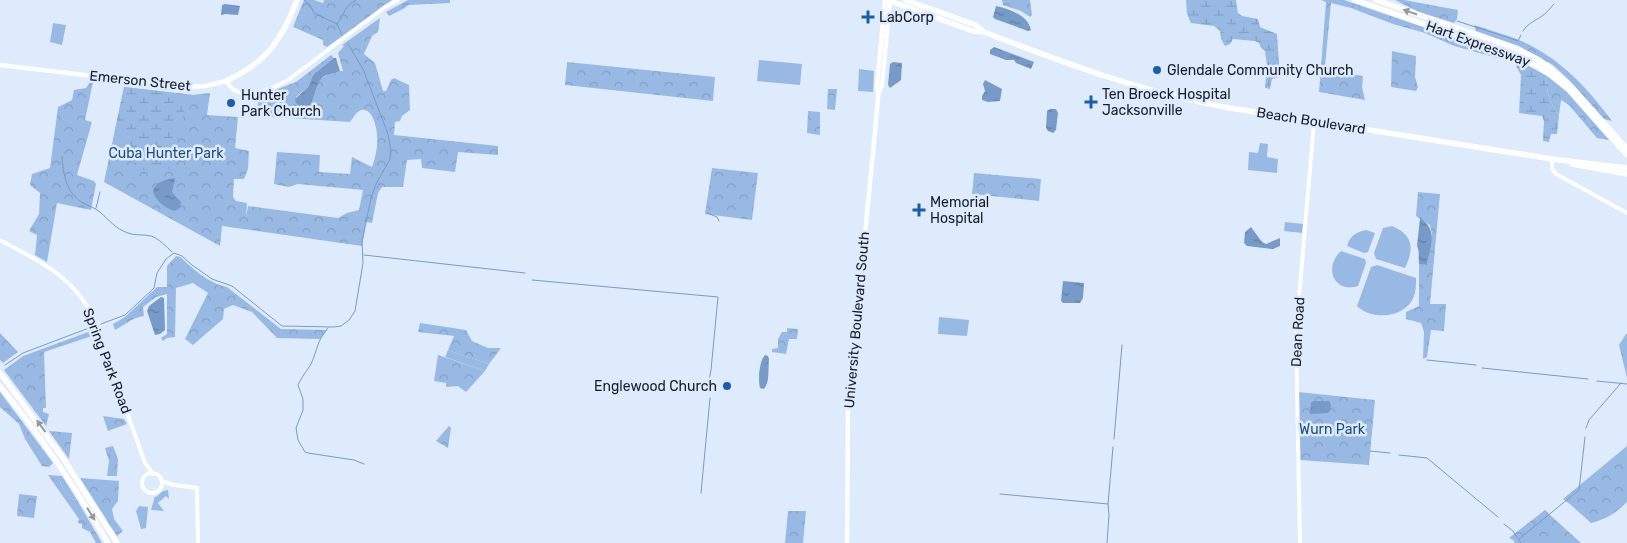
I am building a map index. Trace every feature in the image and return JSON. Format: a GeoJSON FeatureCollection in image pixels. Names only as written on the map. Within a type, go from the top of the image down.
{"type":"FeatureCollection","features":[{"type":"Feature","properties":{"kind":"highway"},"geometry":{"type":"LineString","coordinates":[[226,82],[252,68],[272,49],[284,32],[297,0]]}},
{"type":"Feature","properties":{"kind":"highway","name":"Beach Boulevard"},"geometry":{"type":"LineString","coordinates":[[888,0],[973,31],[984,32],[1146,89],[1213,105],[1555,159],[1627,168]]}},
{"type":"Feature","properties":{"kind":"highway","name":"Beach Boulevard"},"geometry":{"type":"LineString","coordinates":[[905,0],[976,25],[984,32]]}},
{"type":"Feature","properties":{"kind":"highway","name":"Hart Expressway"},"geometry":{"type":"LineString","coordinates":[[1355,0],[1529,62],[1544,70],[1562,84],[1627,149]]}},
{"type":"Feature","properties":{"kind":"highway","name":"Hart Expressway"},"geometry":{"type":"LineString","coordinates":[[1376,0],[1514,48],[1537,59],[1570,85],[1627,155]]}},
{"type":"Feature","properties":{"kind":"highway","name":"Beach Boulevard"},"geometry":{"type":"LineString","coordinates":[[1555,159],[1590,168],[1627,174]]}},
{"type":"Feature","properties":{"kind":"highway"},"geometry":{"type":"LineString","coordinates":[[0,373],[69,466],[116,543]]}},
{"type":"Feature","properties":{"kind":"highway"},"geometry":{"type":"LineString","coordinates":[[0,386],[35,430],[60,466],[108,543]]}},
{"type":"Feature","properties":{"kind":"main road"},"geometry":{"type":"LineString","coordinates":[[226,82],[232,89],[243,93],[256,92],[277,86],[398,0]]}},
{"type":"Feature","properties":{"kind":"main road","name":"University Boulevard South"},"geometry":{"type":"LineString","coordinates":[[847,543],[848,408],[878,97],[882,85],[888,0]]}},
{"type":"Feature","properties":{"kind":"main road","name":"Emerson Street"},"geometry":{"type":"LineString","coordinates":[[0,65],[186,87],[226,82]]}},
{"type":"Feature","properties":{"kind":"main road","name":"Dean Road"},"geometry":{"type":"LineString","coordinates":[[1300,543],[1296,333],[1314,122]]}},
{"type":"Feature","properties":{"kind":"main road"},"geometry":{"type":"LineString","coordinates":[[1555,159],[1552,169],[1556,174],[1627,213]]}},
{"type":"Feature","properties":{"kind":"main road","name":"Spring Park Road"},"geometry":{"type":"LineString","coordinates":[[0,240],[58,274],[73,287],[83,300],[92,317],[145,463],[147,475]]}},
{"type":"Feature","properties":{"kind":"main road","name":"Spring Park Road"},"geometry":{"type":"LineString","coordinates":[[145,463],[154,474]]}},
{"type":"Feature","properties":{"kind":"main road"},"geometry":{"type":"LineString","coordinates":[[174,485],[161,487],[155,492],[147,491],[142,484],[143,479],[147,475],[154,474],[159,476],[162,481],[174,485],[198,488],[198,543]]}},
{"type":"Feature","properties":{"kind":"main road"},"geometry":{"type":"LineString","coordinates":[[161,487],[162,481]]}},
{"type":"Feature","properties":{"kind":"green space"},"geometry":{"type":"Polygon","coordinates":[[[304,0],[314,0],[323,3],[324,0],[392,0],[327,47],[323,45],[323,40],[293,27],[304,0]]]}},
{"type":"Feature","properties":{"kind":"green space"},"geometry":{"type":"Polygon","coordinates":[[[408,0],[450,0],[450,3],[408,5],[389,16],[386,12],[408,0]]]}},
{"type":"Feature","properties":{"kind":"green space"},"geometry":{"type":"Polygon","coordinates":[[[1002,0],[1030,0],[1032,15],[1030,17],[1021,11],[1003,5],[1002,0]]]}},
{"type":"Feature","properties":{"kind":"green space"},"geometry":{"type":"Polygon","coordinates":[[[1186,0],[1236,0],[1238,13],[1242,16],[1258,19],[1260,27],[1277,34],[1280,77],[1272,79],[1270,89],[1265,88],[1267,66],[1265,51],[1259,43],[1233,39],[1230,44],[1225,46],[1221,39],[1220,31],[1214,26],[1191,23],[1187,14],[1186,0]]]}},
{"type":"Feature","properties":{"kind":"green space"},"geometry":{"type":"Polygon","coordinates":[[[1321,0],[1344,0],[1516,59],[1515,64],[1454,46],[1425,33],[1331,3],[1325,66],[1332,71],[1363,76],[1362,87],[1365,100],[1319,92],[1326,2],[1321,0]]]}},
{"type":"Feature","properties":{"kind":"green space"},"geometry":{"type":"Polygon","coordinates":[[[1395,0],[1458,10],[1457,19],[1454,23],[1419,12],[1395,0]]]}},
{"type":"Feature","properties":{"kind":"green space","name":"Cuba Hunter Park"},"geometry":{"type":"Polygon","coordinates":[[[380,18],[378,32],[372,36],[364,54],[375,63],[383,91],[386,91],[391,80],[394,78],[409,85],[410,110],[402,116],[400,121],[395,122],[394,135],[498,146],[498,155],[458,152],[455,172],[422,168],[421,159],[407,160],[403,187],[382,187],[378,193],[372,223],[366,222],[362,246],[222,226],[220,246],[104,182],[124,87],[193,95],[210,93],[207,115],[238,117],[235,148],[249,151],[248,169],[244,179],[234,179],[233,197],[236,201],[247,203],[246,218],[248,206],[338,218],[359,210],[363,190],[298,184],[289,187],[274,184],[277,152],[320,155],[319,172],[350,174],[352,157],[372,167],[376,155],[377,132],[371,114],[361,110],[350,122],[256,116],[259,96],[296,82],[331,55],[334,58],[315,73],[308,87],[296,97],[296,103],[301,110],[307,109],[321,79],[329,74],[343,71],[338,53],[344,46],[342,45],[380,18]]]}},
{"type":"Feature","properties":{"kind":"green space"},"geometry":{"type":"Polygon","coordinates":[[[53,23],[66,25],[62,45],[50,42],[53,23]]]}},
{"type":"Feature","properties":{"kind":"green space"},"geometry":{"type":"Polygon","coordinates":[[[1474,25],[1519,40],[1559,64],[1582,85],[1612,121],[1603,119],[1553,65],[1519,46],[1476,31],[1474,25]]]}},
{"type":"Feature","properties":{"kind":"green space"},"geometry":{"type":"Polygon","coordinates":[[[1392,51],[1416,56],[1415,77],[1418,87],[1416,91],[1391,87],[1392,51]]]}},
{"type":"Feature","properties":{"kind":"green space"},"geometry":{"type":"Polygon","coordinates":[[[1516,59],[1547,76],[1549,97],[1559,115],[1557,134],[1551,134],[1549,142],[1543,141],[1544,121],[1542,116],[1519,113],[1521,75],[1515,64],[1516,59]]]}},
{"type":"Feature","properties":{"kind":"green space"},"geometry":{"type":"Polygon","coordinates":[[[759,60],[802,64],[800,85],[757,81],[759,60]]]}},
{"type":"Feature","properties":{"kind":"green space"},"geometry":{"type":"Polygon","coordinates":[[[567,62],[715,77],[713,101],[565,85],[567,62]]]}},
{"type":"Feature","properties":{"kind":"green space"},"geometry":{"type":"Polygon","coordinates":[[[859,69],[874,71],[873,92],[858,91],[859,69]]]}},
{"type":"Feature","properties":{"kind":"green space"},"geometry":{"type":"Polygon","coordinates":[[[1547,76],[1567,92],[1609,140],[1597,138],[1569,105],[1561,100],[1559,115],[1549,97],[1547,76]]]}},
{"type":"Feature","properties":{"kind":"green space"},"geometry":{"type":"Polygon","coordinates":[[[90,82],[93,82],[85,120],[92,122],[77,175],[94,181],[96,184],[91,210],[57,203],[47,262],[35,255],[37,235],[29,231],[39,214],[40,193],[30,185],[32,174],[50,168],[58,107],[72,100],[74,90],[86,88],[90,82]]]}},
{"type":"Feature","properties":{"kind":"green space","name":"Cuba Hunter Park"},"geometry":{"type":"Polygon","coordinates":[[[124,87],[193,95],[204,94],[205,98],[184,98],[183,116],[173,131],[172,161],[178,163],[178,167],[148,172],[136,166],[128,156],[128,144],[125,135],[115,130],[124,87]]]}},
{"type":"Feature","properties":{"kind":"green space"},"geometry":{"type":"Polygon","coordinates":[[[828,89],[837,89],[835,110],[827,109],[828,89]]]}},
{"type":"Feature","properties":{"kind":"green space"},"geometry":{"type":"Polygon","coordinates":[[[808,111],[820,112],[820,135],[807,133],[808,111]]]}},
{"type":"Feature","properties":{"kind":"green space"},"geometry":{"type":"Polygon","coordinates":[[[1260,143],[1268,144],[1267,157],[1278,159],[1277,173],[1248,170],[1249,152],[1258,153],[1260,143]]]}},
{"type":"Feature","properties":{"kind":"green space"},"geometry":{"type":"Polygon","coordinates":[[[712,168],[758,173],[752,220],[705,214],[712,168]]]}},
{"type":"Feature","properties":{"kind":"green space"},"geometry":{"type":"Polygon","coordinates":[[[974,173],[1041,179],[1039,201],[972,194],[974,173]]]}},
{"type":"Feature","properties":{"kind":"green space"},"geometry":{"type":"Polygon","coordinates":[[[1418,192],[1440,194],[1430,304],[1446,304],[1444,331],[1431,330],[1427,357],[1423,359],[1424,332],[1421,323],[1406,319],[1406,312],[1419,306],[1419,264],[1427,265],[1432,234],[1430,225],[1416,216],[1418,192]]]}},
{"type":"Feature","properties":{"kind":"green space"},"geometry":{"type":"Polygon","coordinates":[[[1285,222],[1303,224],[1302,233],[1284,231],[1285,222]]]}},
{"type":"Feature","properties":{"kind":"green space"},"geometry":{"type":"Polygon","coordinates":[[[1392,226],[1405,234],[1410,243],[1410,255],[1405,268],[1376,259],[1374,253],[1383,228],[1392,226]]]}},
{"type":"Feature","properties":{"kind":"green space"},"geometry":{"type":"Polygon","coordinates":[[[1366,230],[1375,233],[1368,252],[1364,253],[1347,246],[1354,235],[1366,230]]]}},
{"type":"Feature","properties":{"kind":"green space"},"geometry":{"type":"Polygon","coordinates":[[[1341,251],[1365,259],[1366,263],[1358,286],[1343,286],[1337,283],[1334,277],[1332,271],[1333,264],[1341,251]]]}},
{"type":"Feature","properties":{"kind":"green space"},"geometry":{"type":"Polygon","coordinates":[[[176,256],[182,258],[207,279],[227,287],[281,329],[327,330],[320,339],[277,338],[252,312],[233,305],[224,309],[223,319],[193,345],[185,339],[208,293],[193,283],[176,288],[175,337],[167,338],[163,341],[161,338],[167,334],[167,294],[156,297],[143,307],[144,316],[115,330],[113,324],[125,317],[157,287],[167,287],[167,266],[176,256]]]}},
{"type":"Feature","properties":{"kind":"green space"},"geometry":{"type":"Polygon","coordinates":[[[1377,265],[1416,278],[1413,299],[1406,307],[1393,314],[1370,314],[1357,306],[1371,267],[1377,265]]]}},
{"type":"Feature","properties":{"kind":"green space"},"geometry":{"type":"Polygon","coordinates":[[[939,317],[969,320],[967,336],[938,334],[939,317]]]}},
{"type":"Feature","properties":{"kind":"green space"},"geometry":{"type":"Polygon","coordinates":[[[420,323],[466,330],[472,341],[488,348],[501,348],[489,364],[448,350],[454,336],[418,332],[420,323]]]}},
{"type":"Feature","properties":{"kind":"green space"},"geometry":{"type":"Polygon","coordinates":[[[787,328],[798,329],[797,339],[789,339],[786,354],[772,352],[772,349],[778,348],[778,339],[782,332],[787,332],[787,328]]]}},
{"type":"Feature","properties":{"kind":"green space"},"geometry":{"type":"Polygon","coordinates":[[[91,331],[95,335],[44,352],[46,408],[43,408],[43,412],[49,414],[46,426],[4,370],[23,356],[91,331]]]}},
{"type":"Feature","properties":{"kind":"green space"},"geometry":{"type":"Polygon","coordinates":[[[0,333],[18,352],[3,363],[0,360],[0,333]]]}},
{"type":"Feature","properties":{"kind":"green space"},"geometry":{"type":"Polygon","coordinates":[[[1627,334],[1627,378],[1619,345],[1627,334]]]}},
{"type":"Feature","properties":{"kind":"green space"},"geometry":{"type":"Polygon","coordinates":[[[448,350],[489,364],[485,371],[445,357],[448,350]]]}},
{"type":"Feature","properties":{"kind":"green space"},"geometry":{"type":"Polygon","coordinates":[[[438,355],[485,371],[466,392],[458,386],[446,387],[446,383],[434,381],[438,355]]]}},
{"type":"Feature","properties":{"kind":"green space"},"geometry":{"type":"Polygon","coordinates":[[[0,392],[53,463],[49,467],[42,466],[25,439],[19,424],[0,407],[0,392]]]}},
{"type":"Feature","properties":{"kind":"green space","name":"Wurn Park"},"geometry":{"type":"Polygon","coordinates":[[[1298,392],[1375,400],[1369,465],[1300,460],[1298,392]]]}},
{"type":"Feature","properties":{"kind":"green space"},"geometry":{"type":"Polygon","coordinates":[[[103,416],[124,419],[127,424],[108,431],[103,416]]]}},
{"type":"Feature","properties":{"kind":"green space"},"geometry":{"type":"Polygon","coordinates":[[[449,426],[451,428],[448,448],[436,441],[449,426]]]}},
{"type":"Feature","properties":{"kind":"green space"},"geometry":{"type":"Polygon","coordinates":[[[49,431],[72,433],[69,459],[49,431]]]}},
{"type":"Feature","properties":{"kind":"green space"},"geometry":{"type":"Polygon","coordinates":[[[113,446],[118,459],[117,476],[107,476],[109,461],[105,448],[113,446]]]}},
{"type":"Feature","properties":{"kind":"green space"},"geometry":{"type":"Polygon","coordinates":[[[1627,446],[1627,502],[1611,515],[1591,523],[1563,499],[1627,446]]]}},
{"type":"Feature","properties":{"kind":"green space"},"geometry":{"type":"Polygon","coordinates":[[[48,475],[62,476],[77,500],[71,499],[62,487],[59,478],[50,478],[48,475]]]}},
{"type":"Feature","properties":{"kind":"green space"},"geometry":{"type":"Polygon","coordinates":[[[50,478],[59,478],[62,487],[71,499],[77,500],[102,543],[96,543],[90,532],[82,528],[82,524],[78,523],[79,519],[50,478]]]}},
{"type":"Feature","properties":{"kind":"green space"},"geometry":{"type":"Polygon","coordinates":[[[80,478],[119,481],[118,501],[112,509],[114,519],[123,531],[117,536],[80,478]]]}},
{"type":"Feature","properties":{"kind":"green space"},"geometry":{"type":"Polygon","coordinates":[[[168,490],[169,499],[166,496],[158,503],[164,511],[151,510],[155,496],[168,490]]]}},
{"type":"Feature","properties":{"kind":"green space"},"geometry":{"type":"Polygon","coordinates":[[[19,494],[37,496],[34,518],[17,516],[19,494]]]}},
{"type":"Feature","properties":{"kind":"green space"},"geometry":{"type":"Polygon","coordinates":[[[139,506],[148,507],[146,528],[141,529],[136,511],[139,506]]]}},
{"type":"Feature","properties":{"kind":"green space"},"geometry":{"type":"Polygon","coordinates":[[[1545,510],[1581,543],[1515,543],[1509,538],[1545,510]]]}},
{"type":"Feature","properties":{"kind":"green space"},"geometry":{"type":"Polygon","coordinates":[[[788,511],[806,511],[803,543],[785,543],[788,511]]]}},
{"type":"Feature","properties":{"kind":"water"},"geometry":{"type":"Polygon","coordinates":[[[222,5],[240,6],[238,15],[221,15],[222,5]]]}},
{"type":"Feature","properties":{"kind":"water"},"geometry":{"type":"Polygon","coordinates":[[[996,6],[1012,11],[1022,17],[1026,20],[1031,30],[1028,31],[995,19],[993,17],[996,6]]]}},
{"type":"Feature","properties":{"kind":"water"},"geometry":{"type":"Polygon","coordinates":[[[994,47],[1034,62],[1031,69],[1016,63],[1014,60],[1006,60],[990,54],[990,50],[994,47]]]}},
{"type":"Feature","properties":{"kind":"water"},"geometry":{"type":"Polygon","coordinates":[[[336,58],[340,71],[322,78],[309,107],[306,111],[301,110],[295,99],[308,87],[315,73],[336,58]]]}},
{"type":"Feature","properties":{"kind":"water"},"geometry":{"type":"Polygon","coordinates":[[[893,62],[902,63],[901,80],[890,88],[888,85],[890,64],[893,62]]]}},
{"type":"Feature","properties":{"kind":"water"},"geometry":{"type":"Polygon","coordinates":[[[985,80],[1002,89],[1000,101],[988,102],[982,100],[985,91],[983,84],[985,80]]]}},
{"type":"Feature","properties":{"kind":"water"},"geometry":{"type":"Polygon","coordinates":[[[1056,109],[1058,113],[1056,130],[1053,133],[1046,128],[1047,111],[1056,109]]]}},
{"type":"Feature","properties":{"kind":"water"},"geometry":{"type":"Polygon","coordinates":[[[174,178],[172,192],[181,202],[180,208],[174,211],[161,204],[153,192],[158,184],[174,178]]]}},
{"type":"Feature","properties":{"kind":"water"},"geometry":{"type":"Polygon","coordinates":[[[1420,218],[1430,228],[1432,239],[1427,265],[1419,264],[1417,246],[1420,218]]]}},
{"type":"Feature","properties":{"kind":"water"},"geometry":{"type":"Polygon","coordinates":[[[1251,227],[1262,242],[1266,244],[1280,238],[1280,246],[1273,249],[1247,246],[1244,243],[1245,232],[1251,227]]]}},
{"type":"Feature","properties":{"kind":"water"},"geometry":{"type":"Polygon","coordinates":[[[1063,281],[1084,283],[1083,298],[1080,303],[1063,303],[1061,301],[1063,281]]]}},
{"type":"Feature","properties":{"kind":"water"},"geometry":{"type":"Polygon","coordinates":[[[161,297],[164,298],[165,330],[155,335],[147,311],[149,306],[161,297]]]}},
{"type":"Feature","properties":{"kind":"water"},"geometry":{"type":"Polygon","coordinates":[[[765,355],[769,359],[768,379],[764,389],[760,388],[759,376],[761,362],[765,355]]]}},
{"type":"Feature","properties":{"kind":"water"},"geometry":{"type":"Polygon","coordinates":[[[1313,401],[1329,401],[1331,404],[1330,411],[1328,413],[1310,414],[1313,401]]]}},
{"type":"Feature","properties":{"kind":"waterway"},"geometry":{"type":"LineString","coordinates":[[304,0],[310,5],[314,13],[337,24],[342,35]]}},
{"type":"Feature","properties":{"kind":"waterway"},"geometry":{"type":"LineString","coordinates":[[337,24],[346,8],[356,0]]}},
{"type":"Feature","properties":{"kind":"waterway"},"geometry":{"type":"LineString","coordinates":[[1523,31],[1554,4]]}},
{"type":"Feature","properties":{"kind":"waterway"},"geometry":{"type":"LineString","coordinates":[[1457,21],[1518,41],[1521,35]]}},
{"type":"Feature","properties":{"kind":"waterway"},"geometry":{"type":"LineString","coordinates":[[101,324],[125,315],[154,288],[157,273],[166,259],[174,253],[182,256],[212,279],[232,286],[282,326],[334,327],[341,326],[349,320],[355,311],[363,263],[362,242],[371,198],[376,184],[390,159],[391,151],[388,134],[363,69],[348,44]]}},
{"type":"Feature","properties":{"kind":"waterway"},"geometry":{"type":"LineString","coordinates":[[62,156],[66,182],[77,199],[98,211],[120,229],[131,234],[154,237],[172,252]]}},
{"type":"Feature","properties":{"kind":"waterway"},"geometry":{"type":"LineString","coordinates":[[96,208],[100,192]]}},
{"type":"Feature","properties":{"kind":"waterway"},"geometry":{"type":"LineString","coordinates":[[707,213],[717,217],[719,221]]}},
{"type":"Feature","properties":{"kind":"waterway"},"geometry":{"type":"LineString","coordinates":[[364,255],[525,273]]}},
{"type":"Feature","properties":{"kind":"waterway"},"geometry":{"type":"LineString","coordinates":[[532,280],[718,297],[708,387]]}},
{"type":"Feature","properties":{"kind":"waterway"},"geometry":{"type":"LineString","coordinates":[[5,365],[23,353],[89,328]]}},
{"type":"Feature","properties":{"kind":"waterway"},"geometry":{"type":"LineString","coordinates":[[328,328],[319,342],[311,364],[298,385],[303,399],[303,410],[296,428],[298,440],[305,452],[354,460],[364,464]]}},
{"type":"Feature","properties":{"kind":"waterway"},"geometry":{"type":"LineString","coordinates":[[1114,439],[1122,345]]}},
{"type":"Feature","properties":{"kind":"waterway"},"geometry":{"type":"LineString","coordinates":[[1427,360],[1476,365]]}},
{"type":"Feature","properties":{"kind":"waterway"},"geometry":{"type":"LineString","coordinates":[[1482,368],[1588,379]]}},
{"type":"Feature","properties":{"kind":"waterway"},"geometry":{"type":"LineString","coordinates":[[1597,381],[1627,384]]}},
{"type":"Feature","properties":{"kind":"waterway"},"geometry":{"type":"LineString","coordinates":[[1586,428],[1589,420],[1621,383]]}},
{"type":"Feature","properties":{"kind":"waterway"},"geometry":{"type":"LineString","coordinates":[[701,493],[710,398]]}},
{"type":"Feature","properties":{"kind":"waterway"},"geometry":{"type":"LineString","coordinates":[[1519,539],[1579,490],[1585,437]]}},
{"type":"Feature","properties":{"kind":"waterway"},"geometry":{"type":"LineString","coordinates":[[1107,543],[1113,447]]}},
{"type":"Feature","properties":{"kind":"waterway"},"geometry":{"type":"LineString","coordinates":[[1370,451],[1390,453]]}},
{"type":"Feature","properties":{"kind":"waterway"},"geometry":{"type":"LineString","coordinates":[[1399,455],[1427,458],[1498,517]]}},
{"type":"Feature","properties":{"kind":"waterway"},"geometry":{"type":"LineString","coordinates":[[1000,494],[1108,504]]}},
{"type":"Feature","properties":{"kind":"waterway"},"geometry":{"type":"LineString","coordinates":[[1504,524],[1513,531],[1521,543]]}},
{"type":"Feature","properties":{"kind":"place","name":"LabCorp"},"geometry":{"type":"Point","coordinates":[868,17]}},
{"type":"Feature","properties":{"kind":"place","name":"Glendale Community Church"},"geometry":{"type":"Point","coordinates":[1157,70]}},
{"type":"Feature","properties":{"kind":"place","name":"Ten Broeck Hospital Jacksonville"},"geometry":{"type":"Point","coordinates":[1091,102]}},
{"type":"Feature","properties":{"kind":"place","name":"Hunter Park Church"},"geometry":{"type":"Point","coordinates":[231,103]}},
{"type":"Feature","properties":{"kind":"place","name":"Memorial Hospital"},"geometry":{"type":"Point","coordinates":[919,210]}},
{"type":"Feature","properties":{"kind":"place","name":"Englewood Church"},"geometry":{"type":"Point","coordinates":[727,386]}}]}
